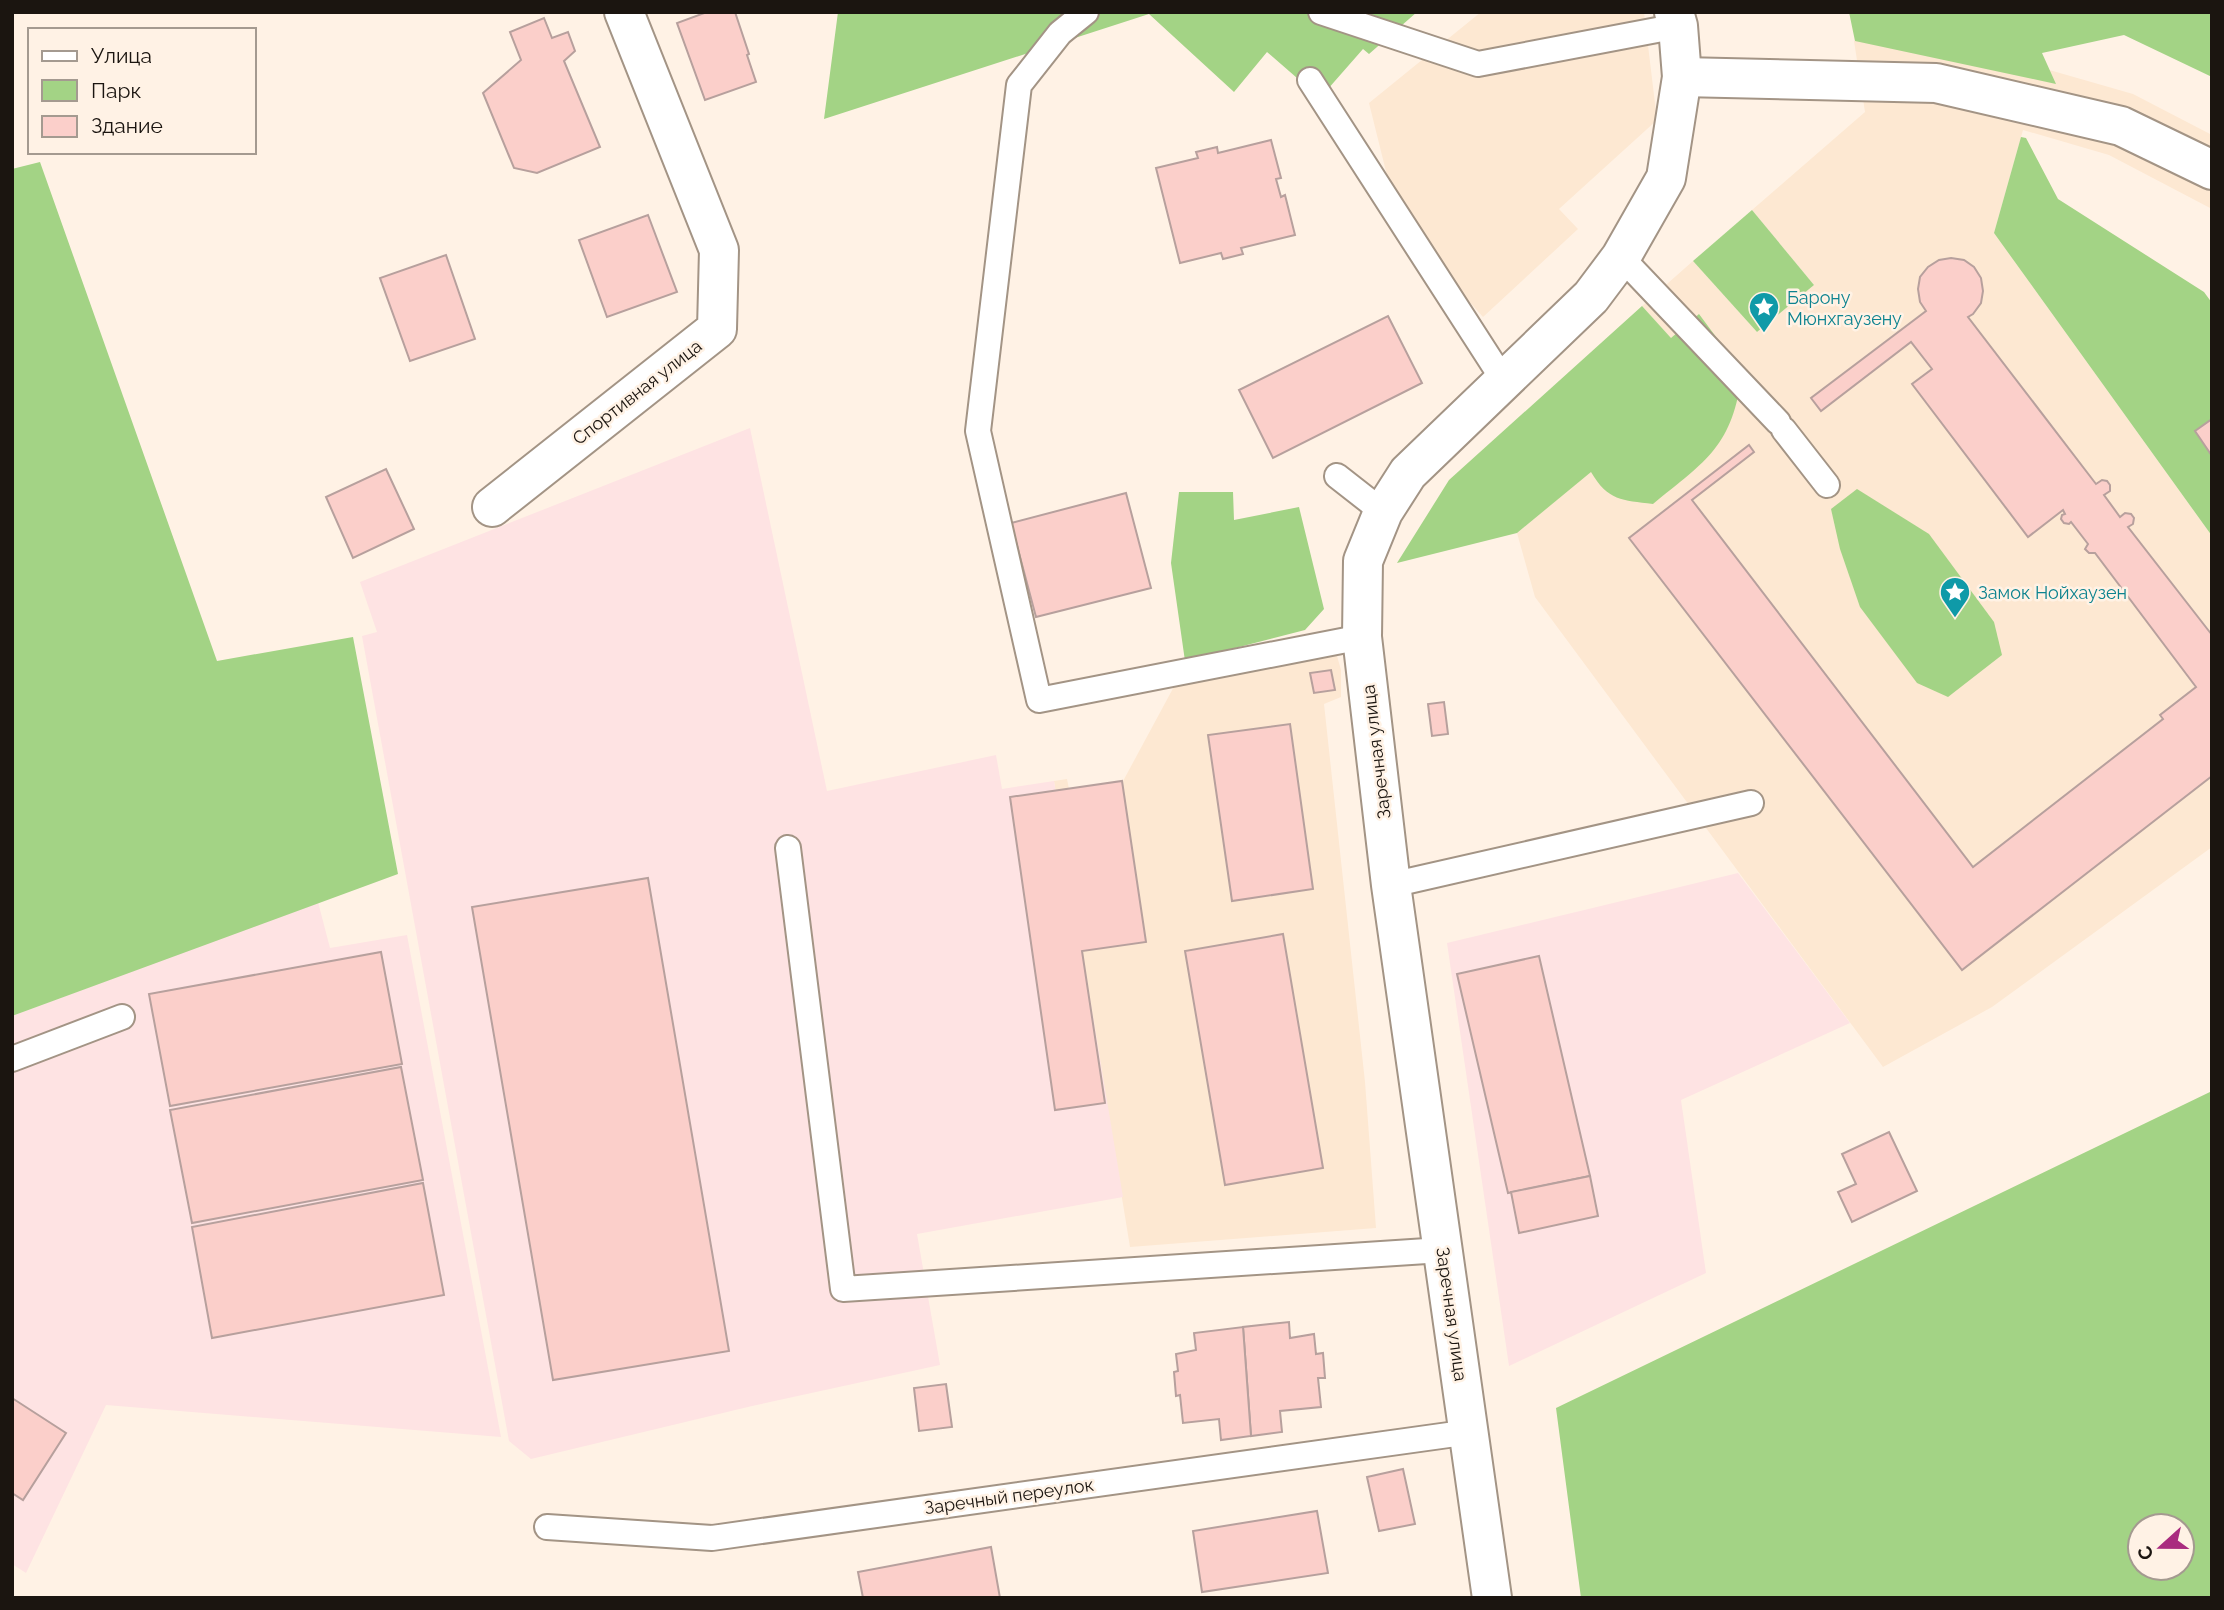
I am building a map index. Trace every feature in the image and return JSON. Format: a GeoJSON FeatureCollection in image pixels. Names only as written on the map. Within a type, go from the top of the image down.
{"type":"FeatureCollection","features":[{"type":"Feature","properties":{"kind":"main road","name":"Спортивная улица"},"geometry":{"type":"LineString","coordinates":[[492,507],[716,329],[719,250],[624,12]]}},
{"type":"Feature","properties":{"kind":"main road","name":"Заречная улица"},"geometry":{"type":"LineString","coordinates":[[1493,1598],[1391,885],[1362,637],[1363,561],[1383,512],[1408,473],[1591,297],[1621,257],[1666,178],[1682,77],[1676,19]]}},
{"type":"Feature","properties":{"kind":"main road"},"geometry":{"type":"LineString","coordinates":[[1682,77],[1936,83],[2122,127],[2212,170]]}},
{"type":"Feature","properties":{"kind":"lane"},"geometry":{"type":"LineString","coordinates":[[1086,12],[1060,33],[1019,85],[978,431],[1039,700],[1362,637]]}},
{"type":"Feature","properties":{"kind":"lane"},"geometry":{"type":"LineString","coordinates":[[1321,12],[1478,64],[1676,19]]}},
{"type":"Feature","properties":{"kind":"lane"},"geometry":{"type":"LineString","coordinates":[[1310,80],[1504,381]]}},
{"type":"Feature","properties":{"kind":"lane"},"geometry":{"type":"LineString","coordinates":[[1621,257],[1781,426],[1827,485]]}},
{"type":"Feature","properties":{"kind":"lane"},"geometry":{"type":"LineString","coordinates":[[1337,476],[1383,512]]}},
{"type":"Feature","properties":{"kind":"lane"},"geometry":{"type":"LineString","coordinates":[[1391,885],[1751,803]]}},
{"type":"Feature","properties":{"kind":"lane"},"geometry":{"type":"LineString","coordinates":[[788,848],[843,1289],[1442,1250]]}},
{"type":"Feature","properties":{"kind":"lane"},"geometry":{"type":"LineString","coordinates":[[12,1059],[122,1017]]}},
{"type":"Feature","properties":{"kind":"lane","name":"Заречный переулок"},"geometry":{"type":"LineString","coordinates":[[547,1527],[712,1538],[1470,1432]]}},
{"type":"Feature","properties":{"kind":"shaded area"},"geometry":{"type":"Polygon","coordinates":[[[1481,12],[1644,12],[1657,120],[1559,209],[1578,229],[1483,317],[1416,242],[1404,244],[1369,103],[1481,12]]]}},
{"type":"Feature","properties":{"kind":"shaded area"},"geometry":{"type":"Polygon","coordinates":[[[1927,35],[2133,94],[2212,135],[2212,209],[2109,155],[2023,130],[1994,233],[2212,536],[2212,847],[1992,1007],[1883,1067],[1535,597],[1517,533],[1705,376],[1642,306],[1693,261],[1757,332],[1814,285],[1752,210],[1865,112],[1854,41],[1927,35]]]}},
{"type":"Feature","properties":{"kind":"shaded area"},"geometry":{"type":"Polygon","coordinates":[[[750,428],[827,791],[996,755],[1002,789],[1054,781],[1123,1197],[917,1234],[940,1365],[752,1406],[531,1459],[509,1441],[362,636],[377,632],[360,582],[750,428]]]}},
{"type":"Feature","properties":{"kind":"shaded area"},"geometry":{"type":"Polygon","coordinates":[[[1335,649],[1341,670],[1341,697],[1324,704],[1365,1082],[1376,1228],[1130,1247],[1054,781],[1067,779],[1070,794],[1122,783],[1177,681],[1335,649]]]}},
{"type":"Feature","properties":{"kind":"shaded area"},"geometry":{"type":"Polygon","coordinates":[[[1738,873],[1850,1023],[1681,1100],[1706,1273],[1509,1366],[1447,943],[1738,873]]]}},
{"type":"Feature","properties":{"kind":"shaded area"},"geometry":{"type":"Polygon","coordinates":[[[318,902],[330,948],[407,935],[501,1437],[106,1405],[26,1573],[12,1564],[12,1016],[318,902]]]}},
{"type":"Feature","properties":{"kind":"green space"},"geometry":{"type":"Polygon","coordinates":[[[838,12],[1417,12],[1369,54],[1363,49],[1320,98],[1267,52],[1234,92],[1149,14],[824,119],[838,12]]]}},
{"type":"Feature","properties":{"kind":"green space"},"geometry":{"type":"Polygon","coordinates":[[[1849,12],[2212,12],[2212,77],[2124,35],[2042,53],[2056,84],[1855,41],[1849,12]]]}},
{"type":"Feature","properties":{"kind":"green space"},"geometry":{"type":"Polygon","coordinates":[[[2021,137],[2026,138],[2058,199],[2204,292],[2212,303],[2212,536],[1994,233],[2021,137]]]}},
{"type":"Feature","properties":{"kind":"green space"},"geometry":{"type":"Polygon","coordinates":[[[40,162],[217,661],[353,637],[398,874],[12,1016],[12,169],[40,162]]]}},
{"type":"Feature","properties":{"kind":"green space"},"geometry":{"type":"Polygon","coordinates":[[[1752,210],[1814,285],[1757,332],[1693,261],[1752,210]]]}},
{"type":"Feature","properties":{"kind":"green space"},"geometry":{"type":"Polygon","coordinates":[[[1642,306],[1671,338],[1699,314],[1742,372],[1732,418],[1724,435],[1703,462],[1653,504],[1610,494],[1591,472],[1517,533],[1397,563],[1449,480],[1642,306]]]}},
{"type":"Feature","properties":{"kind":"green space"},"geometry":{"type":"Polygon","coordinates":[[[1857,489],[1929,534],[1994,622],[2002,655],[1948,697],[1917,683],[1860,607],[1840,549],[1831,509],[1857,489]]]}},
{"type":"Feature","properties":{"kind":"green space"},"geometry":{"type":"Polygon","coordinates":[[[1179,492],[1233,492],[1234,520],[1299,507],[1324,609],[1305,630],[1185,661],[1171,563],[1179,492]]]}},
{"type":"Feature","properties":{"kind":"green space"},"geometry":{"type":"Polygon","coordinates":[[[2212,1091],[2212,1598],[1581,1598],[1556,1408],[2212,1091]]]}},
{"type":"Feature","properties":{"kind":"building"},"geometry":{"type":"Polygon","coordinates":[[[707,12],[735,12],[756,82],[705,100],[677,23],[707,12]]]}},
{"type":"Feature","properties":{"kind":"building"},"geometry":{"type":"Polygon","coordinates":[[[544,18],[552,38],[568,32],[575,51],[564,61],[600,147],[537,173],[514,168],[483,93],[521,60],[510,32],[544,18]]]}},
{"type":"Feature","properties":{"kind":"building"},"geometry":{"type":"Polygon","coordinates":[[[1271,140],[1281,178],[1276,179],[1281,197],[1285,195],[1295,235],[1241,248],[1243,254],[1223,259],[1221,253],[1180,263],[1156,168],[1198,158],[1196,152],[1217,147],[1218,153],[1271,140]]]}},
{"type":"Feature","properties":{"kind":"building"},"geometry":{"type":"Polygon","coordinates":[[[648,215],[677,292],[607,317],[579,240],[648,215]]]}},
{"type":"Feature","properties":{"kind":"building"},"geometry":{"type":"Polygon","coordinates":[[[446,255],[475,339],[410,361],[380,278],[446,255]]]}},
{"type":"Feature","properties":{"kind":"building"},"geometry":{"type":"Polygon","coordinates":[[[1939,260],[1964,260],[1974,267],[1981,278],[1981,303],[1968,317],[2096,484],[2102,480],[2107,481],[2110,491],[2104,495],[2120,517],[2125,513],[2131,514],[2134,518],[2133,524],[2128,527],[2212,635],[2212,776],[1962,970],[1629,538],[1749,445],[1754,452],[1692,500],[1973,867],[2163,719],[2160,715],[2196,687],[2095,553],[2089,553],[2085,549],[2088,544],[2071,522],[2064,523],[2061,519],[2065,514],[2063,510],[2028,537],[1912,384],[1932,369],[1911,342],[1821,411],[1811,398],[1926,311],[1920,302],[1920,277],[1928,267],[1939,260]]]}},
{"type":"Feature","properties":{"kind":"building"},"geometry":{"type":"Polygon","coordinates":[[[1388,316],[1422,383],[1273,458],[1239,390],[1388,316]]]}},
{"type":"Feature","properties":{"kind":"building"},"geometry":{"type":"Polygon","coordinates":[[[2212,419],[2212,456],[2195,431],[2212,419]]]}},
{"type":"Feature","properties":{"kind":"building"},"geometry":{"type":"Polygon","coordinates":[[[386,469],[414,529],[353,558],[326,497],[386,469]]]}},
{"type":"Feature","properties":{"kind":"building"},"geometry":{"type":"Polygon","coordinates":[[[1126,493],[1151,588],[1036,617],[1011,523],[1126,493]]]}},
{"type":"Feature","properties":{"kind":"building"},"geometry":{"type":"Polygon","coordinates":[[[1331,670],[1335,690],[1314,693],[1310,673],[1331,670]]]}},
{"type":"Feature","properties":{"kind":"building"},"geometry":{"type":"Polygon","coordinates":[[[1444,702],[1448,734],[1432,736],[1428,704],[1444,702]]]}},
{"type":"Feature","properties":{"kind":"building"},"geometry":{"type":"Polygon","coordinates":[[[1290,724],[1313,889],[1232,901],[1208,735],[1290,724]]]}},
{"type":"Feature","properties":{"kind":"building"},"geometry":{"type":"Polygon","coordinates":[[[1122,781],[1146,942],[1082,951],[1105,1103],[1055,1110],[1010,797],[1122,781]]]}},
{"type":"Feature","properties":{"kind":"building"},"geometry":{"type":"Polygon","coordinates":[[[648,878],[729,1351],[553,1380],[472,907],[648,878]]]}},
{"type":"Feature","properties":{"kind":"building"},"geometry":{"type":"Polygon","coordinates":[[[1283,934],[1323,1168],[1225,1185],[1185,951],[1283,934]]]}},
{"type":"Feature","properties":{"kind":"building"},"geometry":{"type":"Polygon","coordinates":[[[381,952],[402,1064],[170,1106],[149,994],[381,952]]]}},
{"type":"Feature","properties":{"kind":"building"},"geometry":{"type":"Polygon","coordinates":[[[1539,956],[1590,1176],[1508,1193],[1457,974],[1539,956]]]}},
{"type":"Feature","properties":{"kind":"building"},"geometry":{"type":"Polygon","coordinates":[[[401,1067],[423,1180],[192,1223],[170,1110],[401,1067]]]}},
{"type":"Feature","properties":{"kind":"building"},"geometry":{"type":"Polygon","coordinates":[[[1889,1132],[1917,1191],[1852,1222],[1838,1192],[1856,1184],[1842,1154],[1889,1132]]]}},
{"type":"Feature","properties":{"kind":"building"},"geometry":{"type":"Polygon","coordinates":[[[1590,1176],[1598,1216],[1519,1233],[1511,1192],[1590,1176]]]}},
{"type":"Feature","properties":{"kind":"building"},"geometry":{"type":"Polygon","coordinates":[[[423,1183],[444,1295],[212,1338],[192,1227],[423,1183]]]}},
{"type":"Feature","properties":{"kind":"building"},"geometry":{"type":"Polygon","coordinates":[[[1289,1322],[1290,1338],[1314,1334],[1316,1354],[1323,1353],[1325,1378],[1318,1378],[1321,1407],[1280,1411],[1282,1432],[1251,1436],[1243,1327],[1289,1322]]]}},
{"type":"Feature","properties":{"kind":"building"},"geometry":{"type":"Polygon","coordinates":[[[1243,1327],[1251,1436],[1221,1440],[1219,1419],[1183,1423],[1180,1395],[1176,1396],[1176,1354],[1196,1350],[1194,1333],[1243,1327]]]}},
{"type":"Feature","properties":{"kind":"building"},"geometry":{"type":"Polygon","coordinates":[[[946,1384],[952,1427],[919,1431],[914,1388],[946,1384]]]}},
{"type":"Feature","properties":{"kind":"building"},"geometry":{"type":"Polygon","coordinates":[[[12,1398],[66,1433],[23,1500],[12,1493],[12,1398]]]}},
{"type":"Feature","properties":{"kind":"building"},"geometry":{"type":"Polygon","coordinates":[[[1403,1469],[1415,1524],[1379,1531],[1367,1477],[1403,1469]]]}},
{"type":"Feature","properties":{"kind":"building"},"geometry":{"type":"Polygon","coordinates":[[[1317,1511],[1328,1573],[1202,1592],[1193,1531],[1317,1511]]]}},
{"type":"Feature","properties":{"kind":"building"},"geometry":{"type":"Polygon","coordinates":[[[991,1547],[1000,1598],[863,1598],[858,1572],[991,1547]]]}},
{"type":"Feature","properties":{"kind":"place","name":"Барону Мюнхгаузену"},"geometry":{"type":"Point","coordinates":[1764,334]}},
{"type":"Feature","properties":{"kind":"place","name":"Замок Нойхаузен"},"geometry":{"type":"Point","coordinates":[1955,619]}}]}
